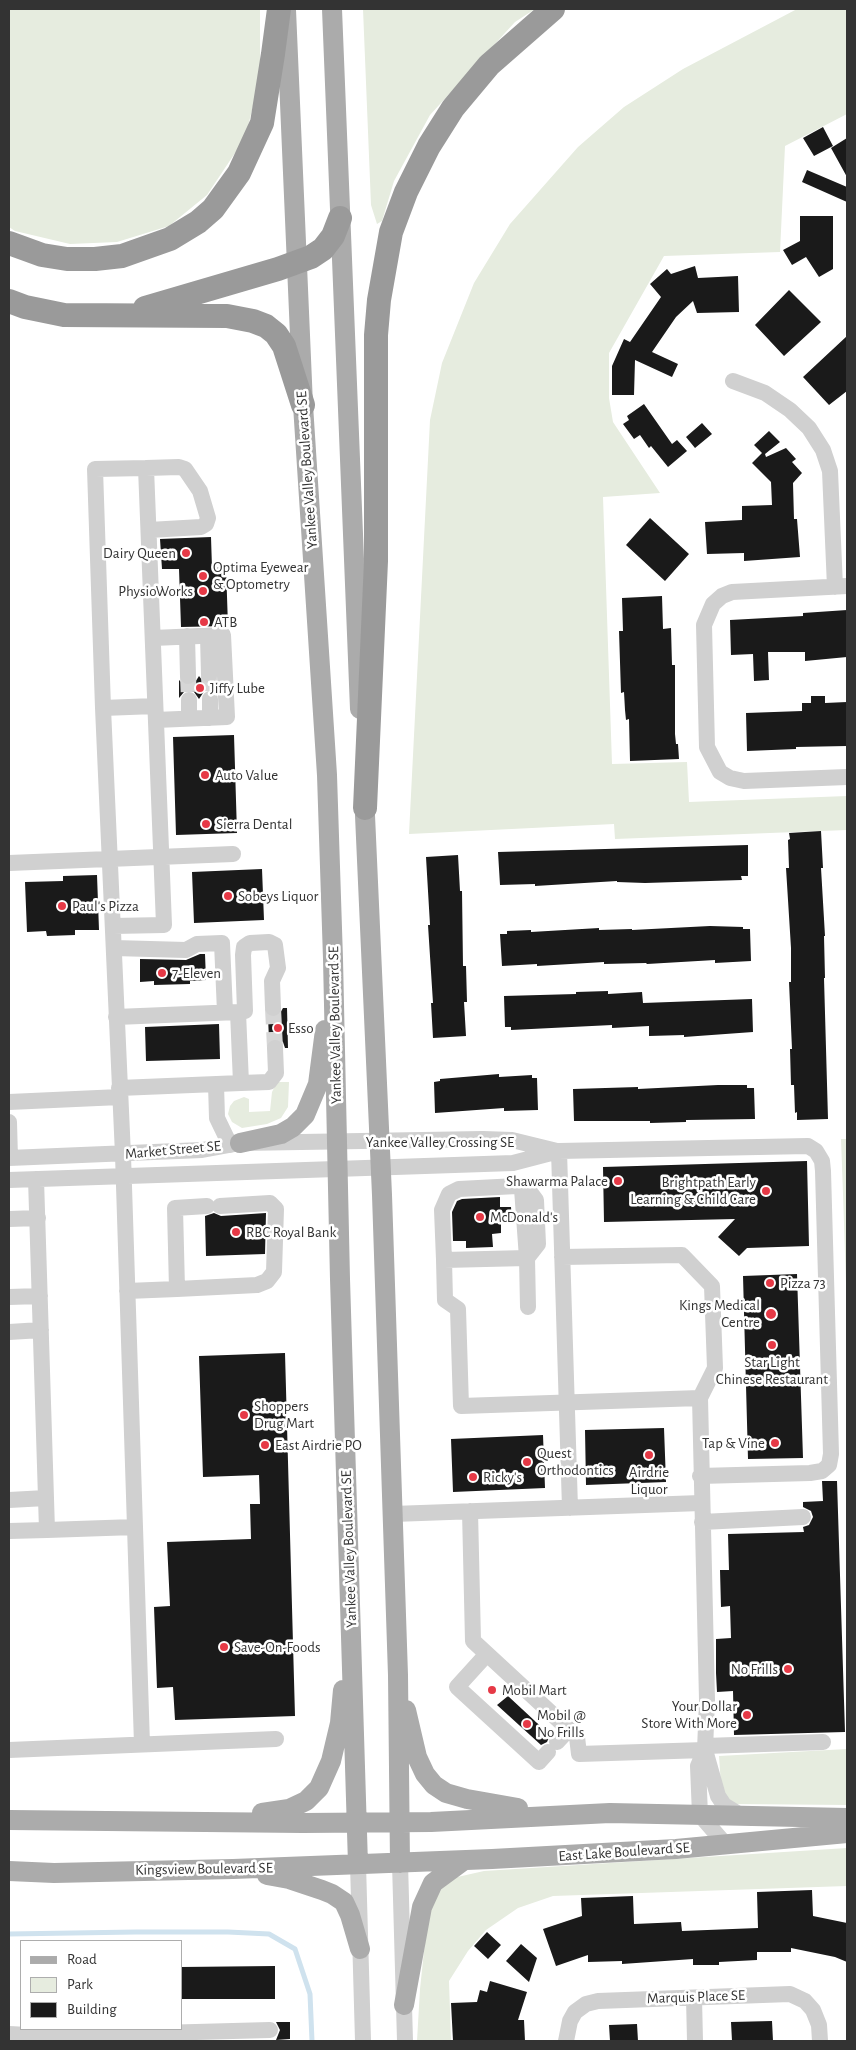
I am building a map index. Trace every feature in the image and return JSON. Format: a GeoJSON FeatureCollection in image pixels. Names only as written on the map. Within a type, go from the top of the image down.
{"type":"FeatureCollection","features":[{"type":"Feature","properties":{"kind":"highway"},"geometry":{"type":"LineString","coordinates":[[9,243],[42,255],[67,259],[95,259],[122,256],[170,239],[198,222],[213,209],[239,173],[262,123],[274,54],[279,9]]}},
{"type":"Feature","properties":{"kind":"highway"},"geometry":{"type":"LineString","coordinates":[[365,808],[376,561],[376,335],[379,300],[391,232],[429,146],[453,108],[489,65],[553,9]]}},
{"type":"Feature","properties":{"kind":"highway"},"geometry":{"type":"LineString","coordinates":[[127,314],[297,262],[323,248],[333,236],[340,218]]}},
{"type":"Feature","properties":{"kind":"highway"},"geometry":{"type":"LineString","coordinates":[[9,302],[64,315],[127,314],[240,317],[266,326],[276,334],[284,346],[302,405]]}},
{"type":"Feature","properties":{"kind":"main road","name":"Yankee Valley Boulevard SE"},"geometry":{"type":"LineString","coordinates":[[286,9],[302,405],[327,775],[358,1864]]}},
{"type":"Feature","properties":{"kind":"main road"},"geometry":{"type":"LineString","coordinates":[[332,9],[382,1168],[398,1675],[400,1863]]}},
{"type":"Feature","properties":{"kind":"main road"},"geometry":{"type":"LineString","coordinates":[[235,1144],[274,1136],[293,1127],[305,1115],[312,1103],[318,1084],[333,959]]}},
{"type":"Feature","properties":{"kind":"main road"},"geometry":{"type":"LineString","coordinates":[[201,1822],[289,1809],[306,1802],[319,1788],[331,1761],[340,1723],[351,1624]]}},
{"type":"Feature","properties":{"kind":"main road"},"geometry":{"type":"LineString","coordinates":[[398,1675],[418,1757],[425,1774],[438,1788],[446,1793],[466,1799],[504,1807],[569,1814]]}},
{"type":"Feature","properties":{"kind":"main road"},"geometry":{"type":"LineString","coordinates":[[9,1820],[357,1823],[610,1813],[847,1818]]}},
{"type":"Feature","properties":{"kind":"main road","name":"East Lake Boulevard SE"},"geometry":{"type":"LineString","coordinates":[[400,1863],[640,1852],[847,1833]]}},
{"type":"Feature","properties":{"kind":"main road"},"geometry":{"type":"LineString","coordinates":[[404,2006],[422,1907],[433,1883],[465,1860]]}},
{"type":"Feature","properties":{"kind":"main road","name":"Kingsview Boulevard SE"},"geometry":{"type":"LineString","coordinates":[[9,1871],[54,1873],[400,1863]]}},
{"type":"Feature","properties":{"kind":"main road"},"geometry":{"type":"LineString","coordinates":[[233,1869],[289,1879],[332,1894],[344,1902],[360,1949]]}},
{"type":"Feature","properties":{"kind":"street"},"geometry":{"type":"LineString","coordinates":[[733,381],[766,393],[790,410],[809,428],[823,450],[830,471],[841,587],[732,592],[722,596],[713,604],[704,625],[707,747],[720,772],[730,778],[744,781],[847,778]]}},
{"type":"Feature","properties":{"kind":"street"},"geometry":{"type":"LineString","coordinates":[[142,1744],[123,1155],[103,708],[95,469],[180,467],[186,469],[200,491],[208,518],[206,524],[201,527],[149,530]]}},
{"type":"Feature","properties":{"kind":"street"},"geometry":{"type":"LineString","coordinates":[[113,926],[164,924],[146,468]]}},
{"type":"Feature","properties":{"kind":"street"},"geometry":{"type":"LineString","coordinates":[[103,708],[200,718],[227,717],[204,636]]}},
{"type":"Feature","properties":{"kind":"street"},"geometry":{"type":"LineString","coordinates":[[153,638],[204,636]]}},
{"type":"Feature","properties":{"kind":"street"},"geometry":{"type":"LineString","coordinates":[[199,676],[204,636]]}},
{"type":"Feature","properties":{"kind":"street"},"geometry":{"type":"LineString","coordinates":[[199,699],[200,718]]}},
{"type":"Feature","properties":{"kind":"street"},"geometry":{"type":"LineString","coordinates":[[9,863],[233,854]]}},
{"type":"Feature","properties":{"kind":"street"},"geometry":{"type":"LineString","coordinates":[[116,1017],[245,1012],[243,955],[244,947],[250,943],[269,942],[276,945],[278,968],[272,982],[273,1008]]}},
{"type":"Feature","properties":{"kind":"street"},"geometry":{"type":"LineString","coordinates":[[114,948],[186,950],[197,944],[222,943],[233,1012],[241,1083]]}},
{"type":"Feature","properties":{"kind":"street"},"geometry":{"type":"LineString","coordinates":[[9,1102],[216,1084],[269,1082],[276,1072],[274,1048]]}},
{"type":"Feature","properties":{"kind":"street"},"geometry":{"type":"LineString","coordinates":[[216,1084],[217,1118],[235,1144]]}},
{"type":"Feature","properties":{"kind":"street"},"geometry":{"type":"LineString","coordinates":[[9,1122],[9,1158]]}},
{"type":"Feature","properties":{"kind":"street","name":"Yankee Valley Crossing SE"},"geometry":{"type":"LineString","coordinates":[[338,1141],[512,1140],[559,1151]]}},
{"type":"Feature","properties":{"kind":"street","name":"Market Street SE"},"geometry":{"type":"LineString","coordinates":[[9,1158],[123,1155],[202,1150],[235,1144],[338,1141]]}},
{"type":"Feature","properties":{"kind":"street"},"geometry":{"type":"LineString","coordinates":[[570,1508],[559,1151],[808,1146],[816,1151],[822,1161],[831,1454],[829,1465],[822,1471],[810,1473],[700,1476]]}},
{"type":"Feature","properties":{"kind":"street","name":"Yankee Valley Crossing SE"},"geometry":{"type":"LineString","coordinates":[[338,1170],[513,1163],[559,1151]]}},
{"type":"Feature","properties":{"kind":"street","name":"Market Street SE"},"geometry":{"type":"LineString","coordinates":[[9,1180],[338,1170]]}},
{"type":"Feature","properties":{"kind":"street"},"geometry":{"type":"LineString","coordinates":[[36,1179],[47,1530]]}},
{"type":"Feature","properties":{"kind":"street"},"geometry":{"type":"LineString","coordinates":[[528,1307],[527,1258],[538,1244],[536,1200],[530,1192],[517,1186],[459,1188],[449,1194],[442,1210],[445,1300],[458,1309],[461,1406],[700,1398]]}},
{"type":"Feature","properties":{"kind":"street"},"geometry":{"type":"LineString","coordinates":[[127,1291],[177,1289],[257,1285],[267,1281],[274,1272],[276,1209],[270,1203],[175,1208],[177,1289]]}},
{"type":"Feature","properties":{"kind":"street"},"geometry":{"type":"LineString","coordinates":[[9,1219],[38,1218]]}},
{"type":"Feature","properties":{"kind":"street"},"geometry":{"type":"LineString","coordinates":[[562,1257],[682,1255],[712,1286],[715,1368],[700,1398],[700,1476],[707,1700],[705,1748],[718,1796],[724,1805],[742,1816]]}},
{"type":"Feature","properties":{"kind":"street"},"geometry":{"type":"LineString","coordinates":[[444,1260],[527,1258]]}},
{"type":"Feature","properties":{"kind":"street"},"geometry":{"type":"LineString","coordinates":[[9,1297],[40,1296]]}},
{"type":"Feature","properties":{"kind":"street"},"geometry":{"type":"LineString","coordinates":[[9,1332],[41,1330]]}},
{"type":"Feature","properties":{"kind":"street"},"geometry":{"type":"LineString","coordinates":[[9,1500],[46,1498]]}},
{"type":"Feature","properties":{"kind":"street"},"geometry":{"type":"LineString","coordinates":[[393,1514],[701,1504]]}},
{"type":"Feature","properties":{"kind":"street"},"geometry":{"type":"LineString","coordinates":[[470,1511],[473,1641],[578,1737],[579,1754],[823,1742]]}},
{"type":"Feature","properties":{"kind":"street"},"geometry":{"type":"LineString","coordinates":[[702,1522],[803,1517]]}},
{"type":"Feature","properties":{"kind":"street"},"geometry":{"type":"LineString","coordinates":[[9,1531],[135,1527]]}},
{"type":"Feature","properties":{"kind":"street"},"geometry":{"type":"LineString","coordinates":[[487,1654],[457,1687],[539,1762],[569,1729]]}},
{"type":"Feature","properties":{"kind":"street"},"geometry":{"type":"LineString","coordinates":[[9,1750],[276,1739]]}},
{"type":"Feature","properties":{"kind":"street"},"geometry":{"type":"LineString","coordinates":[[705,1748],[698,1766],[700,1815],[726,1845]]}},
{"type":"Feature","properties":{"kind":"street"},"geometry":{"type":"LineString","coordinates":[[400,1863],[405,2041]]}},
{"type":"Feature","properties":{"kind":"street","name":"Yankee Valley Boulevard SE"},"geometry":{"type":"LineString","coordinates":[[358,1864],[363,2041]]}},
{"type":"Feature","properties":{"kind":"street","name":"Marquis Place SE"},"geometry":{"type":"LineString","coordinates":[[566,2041],[570,2021],[575,2012],[586,2004],[598,2001],[790,1994],[804,2001],[813,2010],[819,2025],[820,2041]]}},
{"type":"Feature","properties":{"kind":"street"},"geometry":{"type":"LineString","coordinates":[[694,1998],[695,2041]]}},
{"type":"Feature","properties":{"kind":"street"},"geometry":{"type":"LineString","coordinates":[[9,2034],[47,2039],[212,2036],[270,2030]]}},
{"type":"Feature","properties":{"kind":"green space"},"geometry":{"type":"Polygon","coordinates":[[[9,9],[260,9],[260,78],[245,138],[207,195],[169,226],[117,242],[70,244],[15,231],[9,227],[9,9]]]}},
{"type":"Feature","properties":{"kind":"green space"},"geometry":{"type":"Polygon","coordinates":[[[363,9],[535,9],[515,22],[430,115],[394,181],[382,221],[377,224],[371,205],[363,9]]]}},
{"type":"Feature","properties":{"kind":"green space"},"geometry":{"type":"Polygon","coordinates":[[[797,9],[847,9],[847,114],[785,146],[780,252],[664,256],[609,353],[609,398],[613,422],[660,493],[603,497],[612,764],[687,762],[689,802],[847,796],[847,830],[615,839],[614,824],[409,834],[430,420],[442,363],[474,283],[510,224],[578,147],[624,107],[683,69],[797,9]]]}},
{"type":"Feature","properties":{"kind":"green space"},"geometry":{"type":"Polygon","coordinates":[[[277,1082],[289,1082],[288,1107],[281,1118],[267,1124],[242,1128],[232,1122],[228,1114],[230,1106],[234,1101],[244,1097],[249,1099],[249,1112],[270,1111],[272,1092],[277,1082]]]}},
{"type":"Feature","properties":{"kind":"green space"},"geometry":{"type":"Polygon","coordinates":[[[841,1139],[847,1139],[847,1314],[843,1194],[841,1139]]]}},
{"type":"Feature","properties":{"kind":"green space"},"geometry":{"type":"Polygon","coordinates":[[[847,1749],[847,1805],[734,1804],[727,1799],[721,1785],[719,1756],[847,1749]]]}},
{"type":"Feature","properties":{"kind":"green space"},"geometry":{"type":"Polygon","coordinates":[[[847,1848],[847,1886],[553,1896],[518,1908],[486,1930],[468,1951],[449,1981],[451,2041],[417,2041],[428,1913],[440,1888],[453,1878],[484,1871],[847,1848]]]}},
{"type":"Feature","properties":{"kind":"building"},"geometry":{"type":"Polygon","coordinates":[[[823,127],[833,146],[814,156],[803,138],[823,127]]]}},
{"type":"Feature","properties":{"kind":"building"},"geometry":{"type":"Polygon","coordinates":[[[847,138],[847,177],[831,148],[847,138]]]}},
{"type":"Feature","properties":{"kind":"building"},"geometry":{"type":"Polygon","coordinates":[[[807,170],[847,187],[847,202],[802,182],[807,170]]]}},
{"type":"Feature","properties":{"kind":"building"},"geometry":{"type":"Polygon","coordinates":[[[800,216],[833,216],[833,269],[819,277],[806,257],[792,265],[783,250],[800,241],[800,216]]]}},
{"type":"Feature","properties":{"kind":"building"},"geometry":{"type":"Polygon","coordinates":[[[695,266],[698,278],[738,276],[739,312],[697,313],[693,301],[676,317],[652,352],[678,364],[672,377],[635,360],[634,395],[612,395],[612,366],[624,339],[630,342],[661,297],[650,284],[667,269],[671,274],[695,266]]]}},
{"type":"Feature","properties":{"kind":"building"},"geometry":{"type":"Polygon","coordinates":[[[789,290],[821,322],[784,356],[755,325],[789,290]]]}},
{"type":"Feature","properties":{"kind":"building"},"geometry":{"type":"Polygon","coordinates":[[[847,336],[847,391],[829,405],[803,377],[847,336]]]}},
{"type":"Feature","properties":{"kind":"building"},"geometry":{"type":"Polygon","coordinates":[[[644,404],[672,444],[677,440],[687,451],[668,467],[651,446],[649,448],[640,435],[634,439],[623,424],[629,420],[627,416],[644,404]]]}},
{"type":"Feature","properties":{"kind":"building"},"geometry":{"type":"Polygon","coordinates":[[[702,423],[712,434],[695,448],[686,437],[702,423]]]}},
{"type":"Feature","properties":{"kind":"building"},"geometry":{"type":"Polygon","coordinates":[[[769,431],[780,442],[765,454],[766,457],[786,448],[796,459],[792,462],[802,473],[793,483],[794,519],[797,519],[800,557],[744,561],[744,553],[707,554],[705,522],[742,520],[742,506],[772,505],[771,482],[752,463],[762,453],[754,445],[769,431]]]}},
{"type":"Feature","properties":{"kind":"building"},"geometry":{"type":"Polygon","coordinates":[[[650,518],[689,554],[665,581],[626,545],[650,518]]]}},
{"type":"Feature","properties":{"kind":"building"},"geometry":{"type":"Polygon","coordinates":[[[211,537],[212,568],[226,567],[228,626],[181,627],[179,569],[162,569],[160,539],[211,537]]]}},
{"type":"Feature","properties":{"kind":"building"},"geometry":{"type":"Polygon","coordinates":[[[662,596],[663,629],[671,628],[672,665],[675,665],[675,734],[679,759],[630,761],[629,719],[626,720],[624,692],[621,693],[619,631],[623,631],[622,598],[662,596]]]}},
{"type":"Feature","properties":{"kind":"building"},"geometry":{"type":"Polygon","coordinates":[[[847,610],[847,657],[805,661],[805,652],[768,652],[769,680],[754,681],[753,654],[731,655],[730,620],[803,616],[803,613],[847,610]]]}},
{"type":"Feature","properties":{"kind":"building"},"geometry":{"type":"Polygon","coordinates":[[[199,676],[205,684],[210,685],[215,682],[216,691],[205,690],[199,699],[194,692],[189,690],[184,692],[179,698],[179,680],[189,686],[194,684],[199,676]]]}},
{"type":"Feature","properties":{"kind":"building"},"geometry":{"type":"Polygon","coordinates":[[[811,696],[825,696],[825,703],[847,702],[847,746],[796,747],[796,749],[747,751],[746,713],[802,711],[802,703],[811,703],[811,696]]]}},
{"type":"Feature","properties":{"kind":"building","name":"Auto Value"},"geometry":{"type":"Polygon","coordinates":[[[234,735],[237,833],[176,835],[173,737],[234,735]]]}},
{"type":"Feature","properties":{"kind":"building"},"geometry":{"type":"Polygon","coordinates":[[[821,831],[828,1119],[797,1120],[794,1085],[791,1085],[790,1049],[792,1049],[789,982],[791,982],[791,948],[786,868],[789,868],[788,840],[790,839],[789,833],[821,831]]]}},
{"type":"Feature","properties":{"kind":"building"},"geometry":{"type":"Polygon","coordinates":[[[748,845],[748,876],[741,876],[742,880],[645,883],[617,881],[535,886],[535,884],[500,885],[498,852],[748,845]]]}},
{"type":"Feature","properties":{"kind":"building"},"geometry":{"type":"Polygon","coordinates":[[[458,855],[460,891],[462,891],[463,966],[466,966],[467,1002],[464,1002],[466,1036],[433,1038],[426,857],[458,855]]]}},
{"type":"Feature","properties":{"kind":"building","name":"Sobeys Liquor"},"geometry":{"type":"Polygon","coordinates":[[[262,869],[264,920],[194,923],[192,872],[262,869]]]}},
{"type":"Feature","properties":{"kind":"building","name":"Paul's Pizza"},"geometry":{"type":"Polygon","coordinates":[[[97,875],[99,930],[75,930],[75,935],[47,936],[46,931],[27,932],[25,882],[63,881],[63,876],[97,875]]]}},
{"type":"Feature","properties":{"kind":"building"},"geometry":{"type":"Polygon","coordinates":[[[710,926],[750,929],[751,961],[715,963],[715,960],[647,964],[604,964],[604,962],[502,966],[500,934],[507,934],[507,931],[531,930],[531,932],[599,928],[599,930],[632,930],[710,926]]]}},
{"type":"Feature","properties":{"kind":"building"},"geometry":{"type":"Polygon","coordinates":[[[200,954],[205,954],[206,980],[190,981],[190,984],[154,985],[154,981],[140,982],[140,959],[186,960],[200,954]]]}},
{"type":"Feature","properties":{"kind":"building"},"geometry":{"type":"Polygon","coordinates":[[[608,991],[608,994],[642,992],[643,1003],[752,999],[753,1032],[684,1037],[684,1035],[649,1036],[649,1026],[612,1028],[612,1025],[511,1030],[511,1027],[505,1027],[504,996],[608,991]]]}},
{"type":"Feature","properties":{"kind":"building","name":"Esso"},"geometry":{"type":"Polygon","coordinates":[[[283,1008],[287,1008],[288,1048],[285,1048],[283,1042],[279,1039],[269,1040],[268,1017],[278,1017],[283,1008]]]}},
{"type":"Feature","properties":{"kind":"building"},"geometry":{"type":"Polygon","coordinates":[[[219,1024],[220,1059],[146,1061],[145,1027],[219,1024]]]}},
{"type":"Feature","properties":{"kind":"building"},"geometry":{"type":"Polygon","coordinates":[[[499,1074],[499,1077],[532,1075],[532,1078],[537,1078],[538,1110],[504,1111],[504,1108],[435,1113],[434,1082],[440,1081],[440,1079],[499,1074]]]}},
{"type":"Feature","properties":{"kind":"building"},"geometry":{"type":"Polygon","coordinates":[[[747,1085],[747,1088],[754,1088],[755,1119],[686,1120],[686,1122],[650,1123],[650,1121],[574,1121],[573,1089],[638,1087],[638,1089],[747,1085]]]}},
{"type":"Feature","properties":{"kind":"building"},"geometry":{"type":"Polygon","coordinates":[[[807,1161],[809,1246],[747,1248],[739,1256],[718,1237],[735,1219],[604,1222],[603,1167],[807,1161]]]}},
{"type":"Feature","properties":{"kind":"building","name":"McDonald's"},"geometry":{"type":"Polygon","coordinates":[[[500,1197],[500,1207],[511,1207],[512,1222],[501,1223],[501,1233],[492,1234],[493,1247],[466,1248],[466,1241],[453,1241],[452,1212],[457,1201],[462,1199],[500,1197]]]}},
{"type":"Feature","properties":{"kind":"building","name":"RBC Royal Bank"},"geometry":{"type":"Polygon","coordinates":[[[214,1213],[221,1216],[266,1213],[265,1254],[206,1256],[205,1216],[214,1213]]]}},
{"type":"Feature","properties":{"kind":"building"},"geometry":{"type":"Polygon","coordinates":[[[797,1274],[803,1458],[748,1459],[743,1276],[797,1274]]]}},
{"type":"Feature","properties":{"kind":"building","name":"Save-On-Foods"},"geometry":{"type":"Polygon","coordinates":[[[285,1353],[295,1716],[175,1720],[173,1687],[157,1688],[154,1607],[170,1606],[167,1542],[251,1539],[250,1504],[260,1504],[259,1475],[203,1477],[199,1356],[285,1353]]]}},
{"type":"Feature","properties":{"kind":"building"},"geometry":{"type":"Polygon","coordinates":[[[664,1428],[666,1482],[586,1485],[585,1430],[664,1428]]]}},
{"type":"Feature","properties":{"kind":"building"},"geometry":{"type":"Polygon","coordinates":[[[543,1435],[545,1488],[453,1492],[451,1439],[543,1435]]]}},
{"type":"Feature","properties":{"kind":"building","name":"No Frills"},"geometry":{"type":"Polygon","coordinates":[[[822,1481],[837,1481],[845,1732],[734,1735],[733,1691],[717,1692],[716,1673],[716,1639],[731,1638],[730,1606],[721,1607],[720,1570],[729,1570],[728,1534],[804,1532],[803,1527],[809,1525],[813,1517],[811,1511],[803,1507],[803,1502],[823,1501],[822,1481]]]}},
{"type":"Feature","properties":{"kind":"building","name":"Mobil @ No Frills"},"geometry":{"type":"Polygon","coordinates":[[[508,1696],[550,1735],[547,1742],[541,1745],[497,1705],[508,1696]]]}},
{"type":"Feature","properties":{"kind":"building"},"geometry":{"type":"Polygon","coordinates":[[[812,1890],[813,1916],[847,1923],[847,1962],[835,1957],[791,1948],[791,1952],[757,1952],[757,1960],[719,1962],[719,1965],[693,1965],[693,1959],[622,1964],[622,1961],[588,1962],[588,1955],[556,1966],[543,1929],[582,1916],[581,1898],[633,1896],[634,1924],[681,1922],[682,1931],[758,1928],[757,1892],[812,1890]]]}},
{"type":"Feature","properties":{"kind":"building"},"geometry":{"type":"Polygon","coordinates":[[[487,1932],[501,1945],[488,1959],[474,1946],[487,1932]]]}},
{"type":"Feature","properties":{"kind":"building"},"geometry":{"type":"Polygon","coordinates":[[[521,1944],[537,1958],[529,1982],[506,1961],[521,1944]]]}},
{"type":"Feature","properties":{"kind":"building"},"geometry":{"type":"Polygon","coordinates":[[[275,1966],[275,1999],[182,1999],[182,1967],[275,1966]]]}},
{"type":"Feature","properties":{"kind":"building"},"geometry":{"type":"Polygon","coordinates":[[[490,1981],[527,1992],[518,2020],[524,2020],[525,2041],[453,2041],[451,2003],[477,2002],[480,1990],[487,1992],[490,1981]]]}},
{"type":"Feature","properties":{"kind":"building"},"geometry":{"type":"Polygon","coordinates":[[[772,2021],[773,2041],[732,2041],[731,2022],[772,2021]]]}},
{"type":"Feature","properties":{"kind":"building"},"geometry":{"type":"Polygon","coordinates":[[[276,2022],[290,2022],[290,2039],[276,2040],[280,2030],[276,2022]]]}},
{"type":"Feature","properties":{"kind":"building"},"geometry":{"type":"Polygon","coordinates":[[[637,2024],[638,2041],[610,2041],[609,2025],[637,2024]]]}},
{"type":"Feature","properties":{"kind":"waterway"},"geometry":{"type":"LineString","coordinates":[[9,1934],[136,1932],[269,1934],[295,1949],[310,1994],[312,2041]]}},
{"type":"Feature","properties":{"kind":"tunnel"},"geometry":{"type":"LineString","coordinates":[[209,675],[210,699]]}},
{"type":"Feature","properties":{"kind":"tunnel"},"geometry":{"type":"LineString","coordinates":[[188,676],[189,700]]}},
{"type":"Feature","properties":{"kind":"tunnel"},"geometry":{"type":"LineString","coordinates":[[273,1008],[275,1048]]}},
{"type":"Feature","properties":{"kind":"place","name":"Dairy Queen"},"geometry":{"type":"Point","coordinates":[186,553]}},
{"type":"Feature","properties":{"kind":"place","name":"Optima Eyewear & Optometry"},"geometry":{"type":"Point","coordinates":[203,576]}},
{"type":"Feature","properties":{"kind":"place","name":"PhysioWorks"},"geometry":{"type":"Point","coordinates":[203,591]}},
{"type":"Feature","properties":{"kind":"place","name":"ATB"},"geometry":{"type":"Point","coordinates":[204,622]}},
{"type":"Feature","properties":{"kind":"place","name":"Jiffy Lube"},"geometry":{"type":"Point","coordinates":[200,688]}},
{"type":"Feature","properties":{"kind":"place","name":"Auto Value"},"geometry":{"type":"Point","coordinates":[205,775]}},
{"type":"Feature","properties":{"kind":"place","name":"Sierra Dental"},"geometry":{"type":"Point","coordinates":[206,824]}},
{"type":"Feature","properties":{"kind":"place","name":"Sobeys Liquor"},"geometry":{"type":"Point","coordinates":[228,896]}},
{"type":"Feature","properties":{"kind":"place","name":"Paul's Pizza"},"geometry":{"type":"Point","coordinates":[62,906]}},
{"type":"Feature","properties":{"kind":"place","name":"7-Eleven"},"geometry":{"type":"Point","coordinates":[162,973]}},
{"type":"Feature","properties":{"kind":"place","name":"Esso"},"geometry":{"type":"Point","coordinates":[278,1028]}},
{"type":"Feature","properties":{"kind":"place","name":"Shawarma Palace"},"geometry":{"type":"Point","coordinates":[618,1181]}},
{"type":"Feature","properties":{"kind":"place","name":"Brightpath Early Learning & Child Care"},"geometry":{"type":"Point","coordinates":[766,1191]}},
{"type":"Feature","properties":{"kind":"place","name":"McDonald's"},"geometry":{"type":"Point","coordinates":[480,1217]}},
{"type":"Feature","properties":{"kind":"place","name":"RBC Royal Bank"},"geometry":{"type":"Point","coordinates":[236,1232]}},
{"type":"Feature","properties":{"kind":"place","name":"Pizza 73"},"geometry":{"type":"Point","coordinates":[770,1283]}},
{"type":"Feature","properties":{"kind":"place","name":"Kings Medical Centre"},"geometry":{"type":"Point","coordinates":[771,1314]}},
{"type":"Feature","properties":{"kind":"place","name":"Star Light Chinese Restaurant"},"geometry":{"type":"Point","coordinates":[772,1345]}},
{"type":"Feature","properties":{"kind":"place","name":"Shoppers Drug Mart"},"geometry":{"type":"Point","coordinates":[244,1415]}},
{"type":"Feature","properties":{"kind":"place","name":"Tap & Vine"},"geometry":{"type":"Point","coordinates":[775,1443]}},
{"type":"Feature","properties":{"kind":"place","name":"East Airdrie PO"},"geometry":{"type":"Point","coordinates":[265,1445]}},
{"type":"Feature","properties":{"kind":"place","name":"Airdrie Liquor"},"geometry":{"type":"Point","coordinates":[649,1455]}},
{"type":"Feature","properties":{"kind":"place","name":"Quest Orthodontics"},"geometry":{"type":"Point","coordinates":[527,1462]}},
{"type":"Feature","properties":{"kind":"place","name":"Ricky's"},"geometry":{"type":"Point","coordinates":[473,1477]}},
{"type":"Feature","properties":{"kind":"place","name":"Save-On-Foods"},"geometry":{"type":"Point","coordinates":[224,1647]}},
{"type":"Feature","properties":{"kind":"place","name":"No Frills"},"geometry":{"type":"Point","coordinates":[788,1669]}},
{"type":"Feature","properties":{"kind":"place","name":"Mobil Mart"},"geometry":{"type":"Point","coordinates":[492,1690]}},
{"type":"Feature","properties":{"kind":"place","name":"Your Dollar Store With More"},"geometry":{"type":"Point","coordinates":[747,1715]}},
{"type":"Feature","properties":{"kind":"place","name":"Mobil @ No Frills"},"geometry":{"type":"Point","coordinates":[527,1724]}}]}
